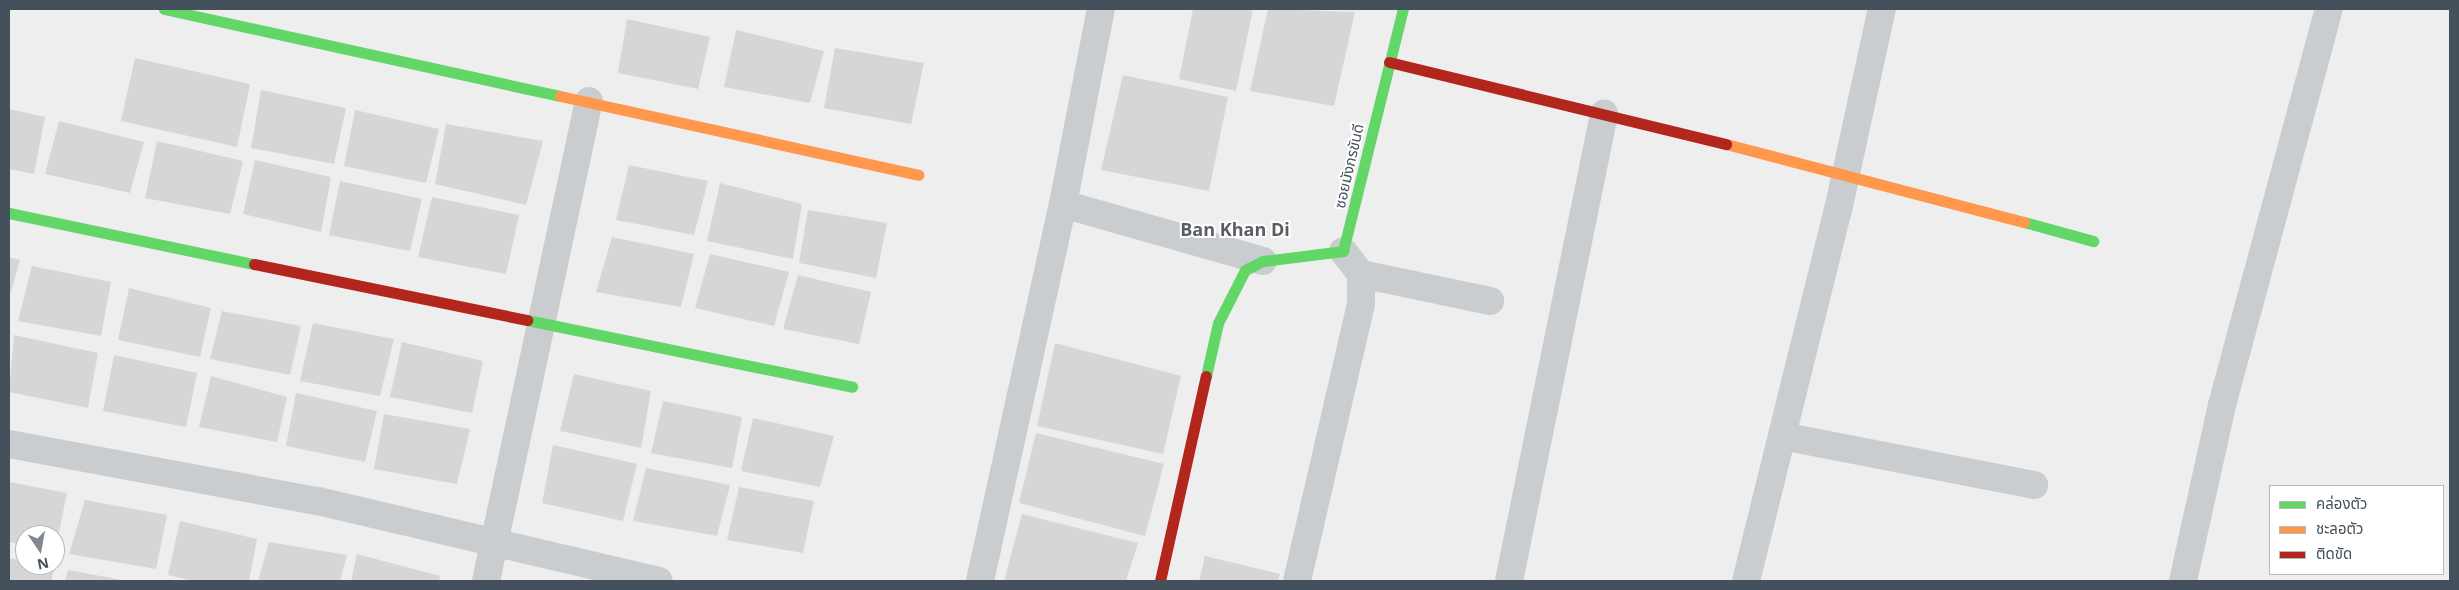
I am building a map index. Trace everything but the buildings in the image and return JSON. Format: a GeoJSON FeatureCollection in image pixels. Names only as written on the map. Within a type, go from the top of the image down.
{"type":"FeatureCollection","features":[{"type":"Feature","properties":{"kind":"street"},"geometry":{"type":"LineString","coordinates":[[164,9],[589,101],[918,175]]}},
{"type":"Feature","properties":{"kind":"street"},"geometry":{"type":"LineString","coordinates":[[980,581],[1063,204],[1101,9]]}},
{"type":"Feature","properties":{"kind":"street","name":"ซอยมังกรขันดี"},"geometry":{"type":"LineString","coordinates":[[1343,251],[1403,9]]}},
{"type":"Feature","properties":{"kind":"street"},"geometry":{"type":"LineString","coordinates":[[1746,581],[1882,9]]}},
{"type":"Feature","properties":{"kind":"street"},"geometry":{"type":"LineString","coordinates":[[2183,581],[2222,405],[2329,9]]}},
{"type":"Feature","properties":{"kind":"street"},"geometry":{"type":"LineString","coordinates":[[1389,62],[1844,172],[2093,242]]}},
{"type":"Feature","properties":{"kind":"street"},"geometry":{"type":"LineString","coordinates":[[486,581],[589,101]]}},
{"type":"Feature","properties":{"kind":"street"},"geometry":{"type":"LineString","coordinates":[[1509,581],[1604,114]]}},
{"type":"Feature","properties":{"kind":"street"},"geometry":{"type":"LineString","coordinates":[[1063,204],[1263,260],[1343,251],[1361,274],[1361,304],[1297,581]]}},
{"type":"Feature","properties":{"kind":"street"},"geometry":{"type":"LineString","coordinates":[[9,213],[541,325],[852,387]]}},
{"type":"Feature","properties":{"kind":"street"},"geometry":{"type":"LineString","coordinates":[[1160,581],[1218,323],[1245,270],[1263,260]]}},
{"type":"Feature","properties":{"kind":"street"},"geometry":{"type":"LineString","coordinates":[[1361,274],[1490,301]]}},
{"type":"Feature","properties":{"kind":"street"},"geometry":{"type":"LineString","coordinates":[[1782,436],[2034,485]]}},
{"type":"Feature","properties":{"kind":"street"},"geometry":{"type":"LineString","coordinates":[[9,444],[318,501],[659,581]]}},
{"type":"Feature","properties":{"kind":"traffic: fast"},"geometry":{"type":"LineString","coordinates":[[164,9],[560,96]]}},
{"type":"Feature","properties":{"kind":"traffic: fast"},"geometry":{"type":"LineString","coordinates":[[1206,376],[1218,323],[1245,270],[1263,261],[1343,251],[1403,9]]}},
{"type":"Feature","properties":{"kind":"traffic: fast"},"geometry":{"type":"LineString","coordinates":[[9,213],[254,264]]}},
{"type":"Feature","properties":{"kind":"traffic: fast"},"geometry":{"type":"LineString","coordinates":[[2024,222],[2093,241]]}},
{"type":"Feature","properties":{"kind":"traffic: fast"},"geometry":{"type":"LineString","coordinates":[[527,320],[852,387]]}},
{"type":"Feature","properties":{"kind":"traffic: slow"},"geometry":{"type":"LineString","coordinates":[[560,96],[918,175]]}},
{"type":"Feature","properties":{"kind":"traffic: slow"},"geometry":{"type":"LineString","coordinates":[[1726,144],[2024,222]]}},
{"type":"Feature","properties":{"kind":"traffic: jam"},"geometry":{"type":"LineString","coordinates":[[1389,62],[1726,144]]}},
{"type":"Feature","properties":{"kind":"traffic: jam"},"geometry":{"type":"LineString","coordinates":[[254,264],[527,320]]}},
{"type":"Feature","properties":{"kind":"traffic: jam"},"geometry":{"type":"LineString","coordinates":[[1160,581],[1206,376]]}},
{"type":"Feature","properties":{"kind":"district","name":"Ban Khan Di"},"geometry":{"type":"Point","coordinates":[1235,229]}}]}
